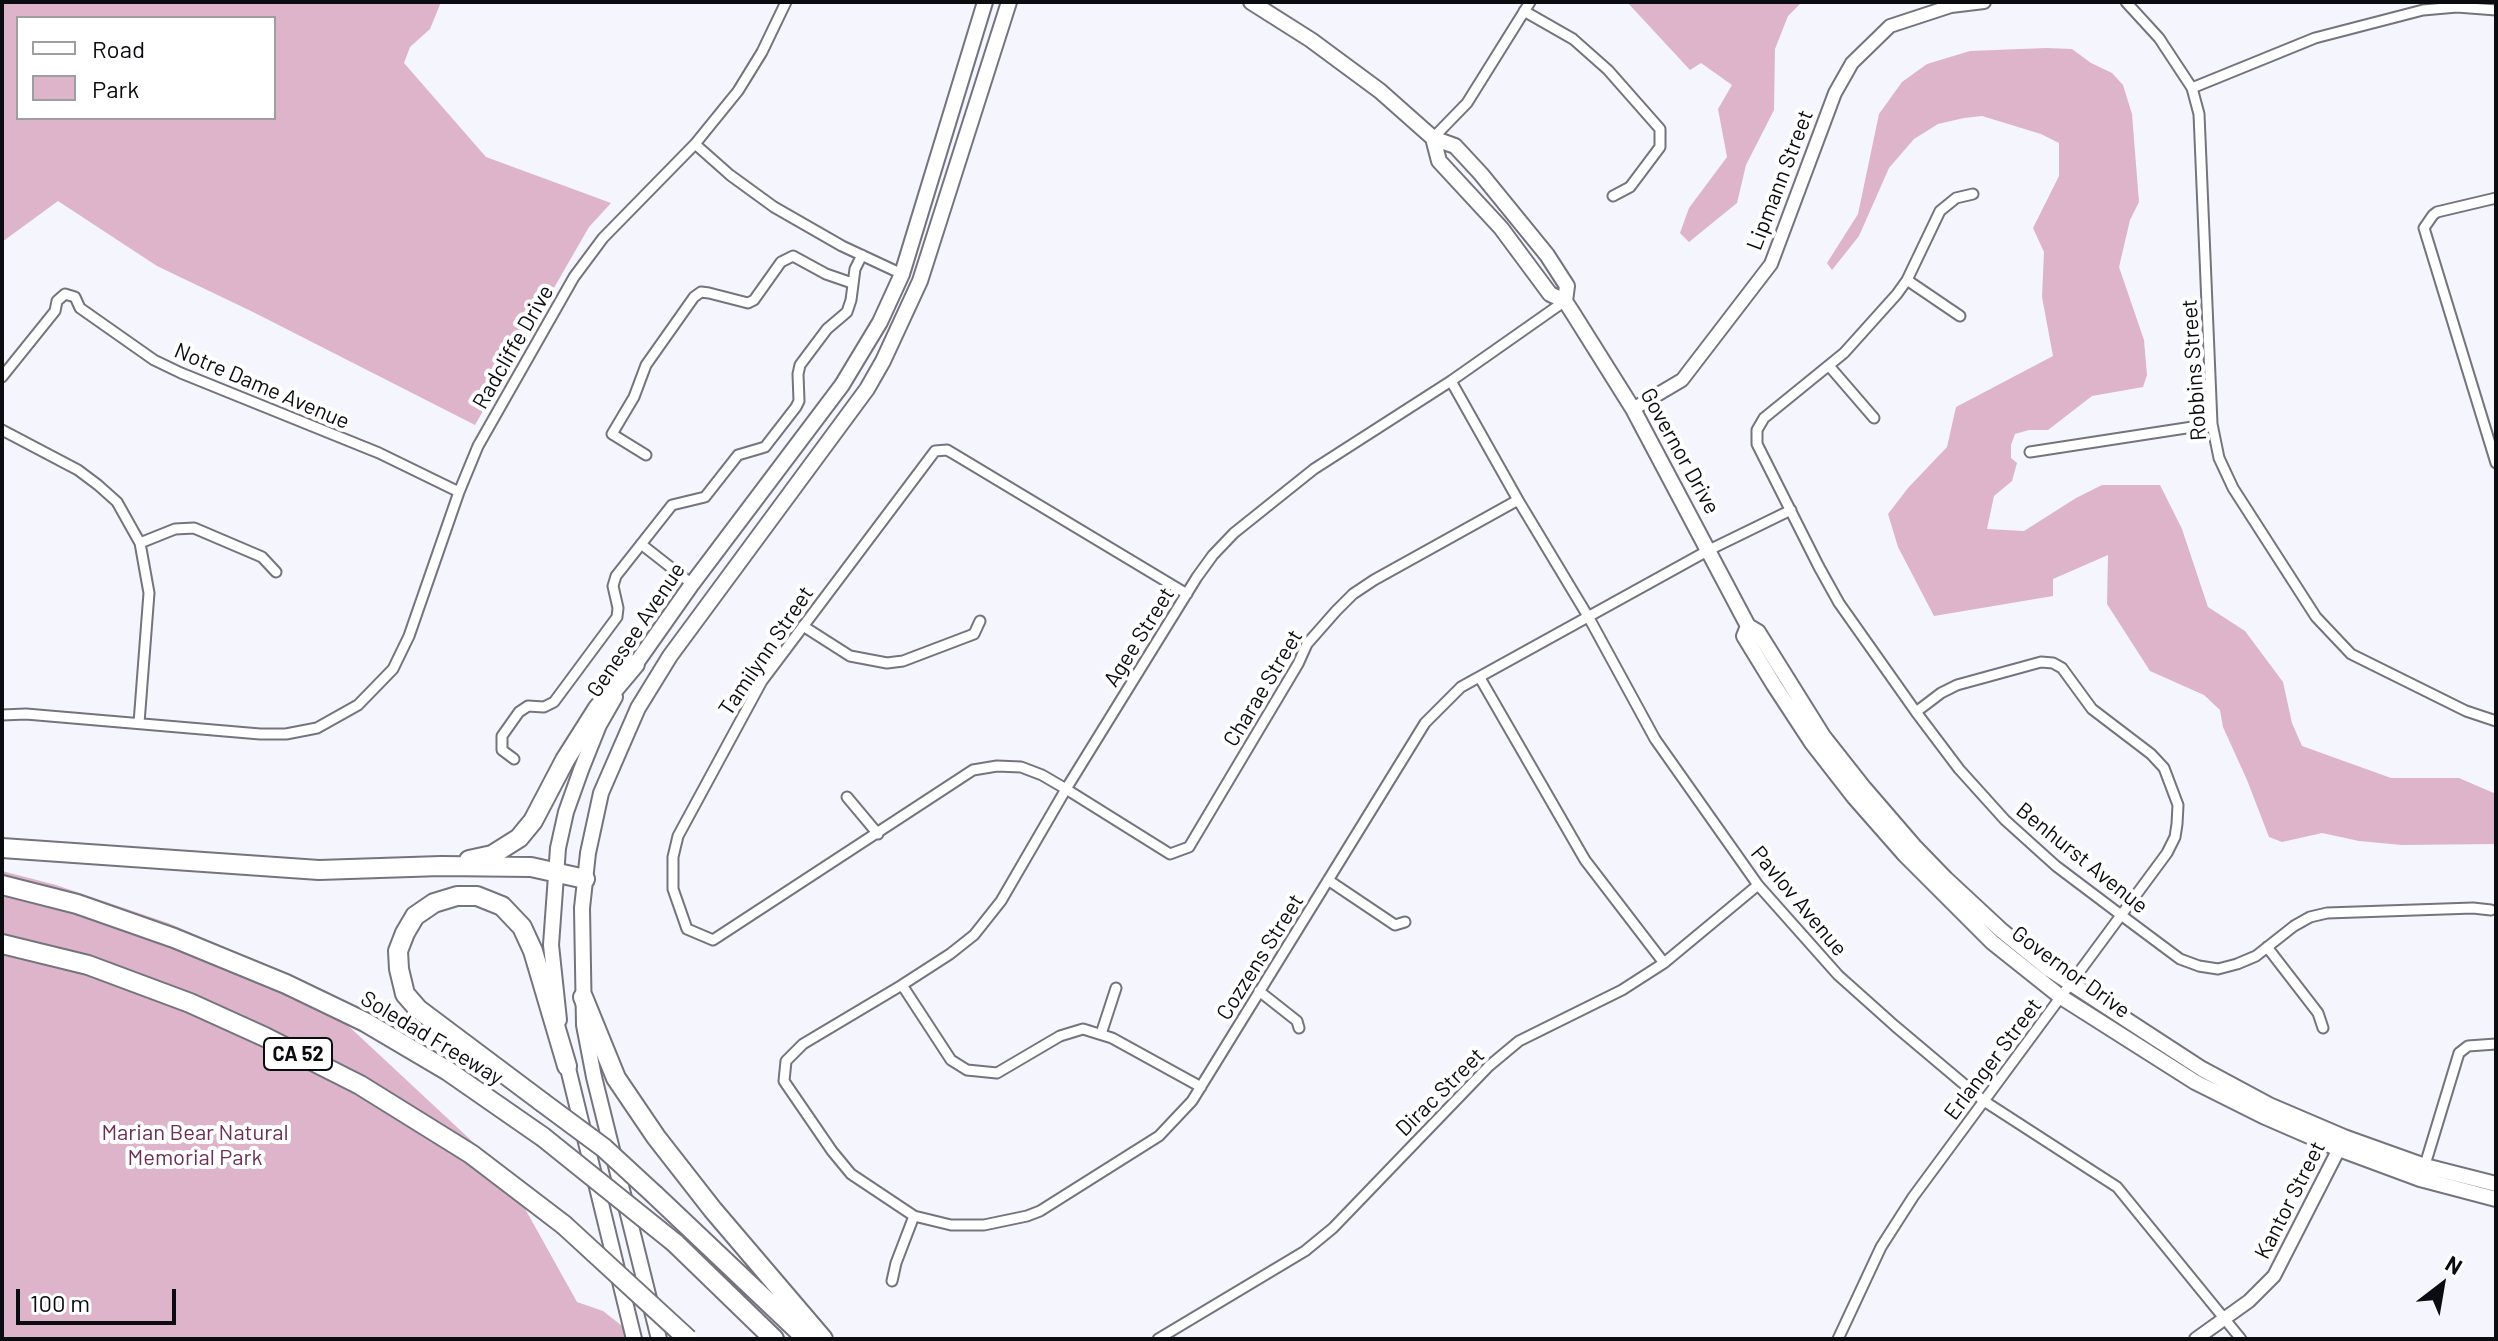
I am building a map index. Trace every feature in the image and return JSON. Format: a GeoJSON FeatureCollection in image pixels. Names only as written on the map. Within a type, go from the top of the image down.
{"type":"FeatureCollection","features":[{"type":"Feature","properties":{"kind":"highway"},"geometry":{"type":"LineString","coordinates":[[441,866],[492,855],[519,838],[533,821],[565,760],[598,708],[635,664]]}},
{"type":"Feature","properties":{"kind":"highway"},"geometry":{"type":"LineString","coordinates":[[2,848],[319,870],[531,867],[585,879]]}},
{"type":"Feature","properties":{"kind":"highway","name":"Soledad Freeway"},"geometry":{"type":"LineString","coordinates":[[2,885],[77,904],[174,938],[286,984],[365,1022],[448,1071],[543,1137],[675,1243],[774,1339]]}},
{"type":"Feature","properties":{"kind":"highway"},"geometry":{"type":"LineString","coordinates":[[567,1066],[533,951],[522,927],[502,906],[477,896],[457,896],[434,903],[415,916],[398,951],[405,994],[418,1009],[604,1148],[807,1339]]}},
{"type":"Feature","properties":{"kind":"highway","name":"CA 52"},"geometry":{"type":"LineString","coordinates":[[2,944],[88,965],[190,1003],[360,1085],[471,1154],[564,1225],[688,1339]]}},
{"type":"Feature","properties":{"kind":"highway"},"geometry":{"type":"LineString","coordinates":[[583,997],[616,1078],[656,1137],[713,1210],[823,1339]]}},
{"type":"Feature","properties":{"kind":"main road","name":"Genesee Avenue"},"geometry":{"type":"LineString","coordinates":[[634,1339],[567,1066],[551,945],[558,848],[566,812],[599,725],[635,664],[842,385],[880,322],[902,274],[985,2]]}},
{"type":"Feature","properties":{"kind":"main road","name":"Genesee Avenue"},"geometry":{"type":"LineString","coordinates":[[659,1339],[584,1025],[582,908],[588,853],[601,793],[638,708],[670,656],[867,389],[908,311],[953,182],[1009,2]]}},
{"type":"Feature","properties":{"kind":"main road","name":"Governor Drive"},"geometry":{"type":"LineString","coordinates":[[1251,2],[1311,40],[1380,91],[1433,138],[1455,146],[1516,215],[1567,286],[1565,301]]}},
{"type":"Feature","properties":{"kind":"main road","name":"Governor Drive"},"geometry":{"type":"LineString","coordinates":[[1433,138],[1439,161],[1501,228],[1550,294],[1565,301],[1633,409],[1748,626],[1758,632],[1823,736],[1914,846],[2002,931],[2071,984],[2202,1069],[2342,1143]]}},
{"type":"Feature","properties":{"kind":"main road"},"geometry":{"type":"LineString","coordinates":[[692,584],[711,602]]}},
{"type":"Feature","properties":{"kind":"main road","name":"Governor Drive"},"geometry":{"type":"LineString","coordinates":[[1748,626],[1744,636],[1774,685],[1812,743],[1854,797],[1914,864],[1992,942],[2061,997],[2195,1082],[2263,1116],[2496,1199]]}},
{"type":"Feature","properties":{"kind":"main road","name":"Governor Drive"},"geometry":{"type":"LineString","coordinates":[[2422,1172],[2496,1184]]}},
{"type":"Feature","properties":{"kind":"street","name":"Radcliffe Drive"},"geometry":{"type":"LineString","coordinates":[[139,723],[260,734],[286,734],[317,728],[358,705],[393,669],[409,636],[478,446],[574,277],[603,238],[695,144],[738,91],[762,52],[786,2]]}},
{"type":"Feature","properties":{"kind":"street","name":"Lipmann Street"},"geometry":{"type":"LineString","coordinates":[[1633,409],[1682,380],[1737,296],[1771,264],[1835,93],[1852,63],[1890,26],[1951,6],[1984,2]]}},
{"type":"Feature","properties":{"kind":"street","name":"Robbins Street"},"geometry":{"type":"LineString","coordinates":[[2126,2],[2159,38],[2192,88],[2199,114],[2212,424],[2219,458],[2233,488],[2316,617],[2360,660],[2466,711],[2496,721]]}},
{"type":"Feature","properties":{"kind":"street"},"geometry":{"type":"LineString","coordinates":[[1433,138],[1467,103],[1527,7],[1573,39],[1608,70],[1660,129],[1660,147],[1630,187],[1613,196]]}},
{"type":"Feature","properties":{"kind":"street"},"geometry":{"type":"LineString","coordinates":[[2192,88],[2315,38],[2410,14],[2457,7],[2496,10]]}},
{"type":"Feature","properties":{"kind":"street"},"geometry":{"type":"LineString","coordinates":[[695,144],[730,175],[774,207],[902,274]]}},
{"type":"Feature","properties":{"kind":"street"},"geometry":{"type":"LineString","coordinates":[[1874,418],[1830,367],[1907,280],[1940,211],[1956,198],[1973,194]]}},
{"type":"Feature","properties":{"kind":"street"},"geometry":{"type":"LineString","coordinates":[[2496,198],[2437,212],[2424,228],[2496,463]]}},
{"type":"Feature","properties":{"kind":"street"},"geometry":{"type":"LineString","coordinates":[[514,759],[502,750],[502,736],[519,712],[528,706],[544,707],[554,702],[617,617],[613,586],[616,576],[672,505],[705,497],[738,455],[765,447],[799,401],[800,365],[827,329],[847,312],[852,283],[862,255]]}},
{"type":"Feature","properties":{"kind":"street"},"geometry":{"type":"LineString","coordinates":[[646,455],[612,434],[634,397],[646,365],[694,297],[701,292],[748,303],[754,300],[781,262],[793,256],[826,274],[852,283]]}},
{"type":"Feature","properties":{"kind":"street"},"geometry":{"type":"LineString","coordinates":[[1907,280],[1960,316]]}},
{"type":"Feature","properties":{"kind":"street","name":"Notre Dame Avenue"},"geometry":{"type":"LineString","coordinates":[[2,377],[65,294],[75,297],[80,308],[154,360],[379,453],[459,492]]}},
{"type":"Feature","properties":{"kind":"street","name":"Agee Street"},"geometry":{"type":"LineString","coordinates":[[803,1044],[902,985],[974,935],[1001,901],[1066,789],[1187,594],[1213,555],[1234,533],[1295,482],[1451,381],[1565,301]]}},
{"type":"Feature","properties":{"kind":"street","name":"Benhurst Avenue"},"geometry":{"type":"LineString","coordinates":[[1830,367],[1764,418],[1757,430],[1757,444],[1839,603],[1916,712],[1959,769],[2005,820],[2056,866],[2180,959],[2218,969],[2237,964],[2267,947],[2294,926],[2310,917],[2327,913],[2491,910]]}},
{"type":"Feature","properties":{"kind":"street","name":"Pavlov Avenue"},"geometry":{"type":"LineString","coordinates":[[1451,381],[1589,618],[1655,739],[1758,885],[1838,975],[1984,1101],[2117,1187],[2241,1339]]}},
{"type":"Feature","properties":{"kind":"street"},"geometry":{"type":"LineString","coordinates":[[2030,452],[2212,424]]}},
{"type":"Feature","properties":{"kind":"street"},"geometry":{"type":"LineString","coordinates":[[2,430],[78,470],[117,502],[140,543],[149,593],[139,723],[2,715]]}},
{"type":"Feature","properties":{"kind":"street","name":"Tamilynn Street"},"geometry":{"type":"LineString","coordinates":[[878,834],[713,940],[687,929],[673,889],[673,857],[678,836],[762,681],[929,455],[947,450],[1187,594]]}},
{"type":"Feature","properties":{"kind":"street","name":"Charae Street"},"geometry":{"type":"LineString","coordinates":[[1066,789],[1170,854],[1189,847],[1307,644],[1336,611],[1353,594],[1374,580],[1518,500]]}},
{"type":"Feature","properties":{"kind":"street","name":"Cozzens Street"},"geometry":{"type":"LineString","coordinates":[[803,1044],[786,1061],[784,1081],[851,1174],[914,1216],[951,1225],[984,1225],[1040,1211],[1159,1136],[1192,1101],[1425,723],[1461,687],[1709,550],[1791,510]]}},
{"type":"Feature","properties":{"kind":"street"},"geometry":{"type":"LineString","coordinates":[[140,543],[175,529],[194,528],[262,557],[276,572]]}},
{"type":"Feature","properties":{"kind":"street"},"geometry":{"type":"LineString","coordinates":[[641,544],[692,584]]}},
{"type":"Feature","properties":{"kind":"street"},"geometry":{"type":"LineString","coordinates":[[803,626],[850,656],[887,663],[903,661],[974,634],[980,621]]}},
{"type":"Feature","properties":{"kind":"street","name":"Erlanger Street"},"geometry":{"type":"LineString","coordinates":[[1838,1339],[1881,1247],[1913,1197],[2167,853],[2175,837],[2178,805],[2164,768],[2151,754],[2092,709],[2062,668],[2053,663],[2041,662],[1957,685],[1916,712]]}},
{"type":"Feature","properties":{"kind":"street"},"geometry":{"type":"LineString","coordinates":[[1480,678],[1585,860],[1664,963]]}},
{"type":"Feature","properties":{"kind":"street"},"geometry":{"type":"LineString","coordinates":[[847,797],[878,834],[973,770],[997,766],[1021,767],[1066,789]]}},
{"type":"Feature","properties":{"kind":"street"},"geometry":{"type":"LineString","coordinates":[[1328,880],[1395,925],[1405,922]]}},
{"type":"Feature","properties":{"kind":"street","name":"Dirac Street"},"geometry":{"type":"LineString","coordinates":[[1158,1339],[1305,1251],[1333,1228],[1489,1066],[1519,1041],[1622,990],[1664,963],[1758,885]]}},
{"type":"Feature","properties":{"kind":"street"},"geometry":{"type":"LineString","coordinates":[[2267,947],[2318,1013],[2323,1028]]}},
{"type":"Feature","properties":{"kind":"street"},"geometry":{"type":"LineString","coordinates":[[902,985],[951,1060],[967,1070],[997,1073],[1060,1036],[1083,1029],[1101,1034],[1201,1087]]}},
{"type":"Feature","properties":{"kind":"street"},"geometry":{"type":"LineString","coordinates":[[1101,1034],[1116,988]]}},
{"type":"Feature","properties":{"kind":"street"},"geometry":{"type":"LineString","coordinates":[[1259,991],[1297,1021],[1299,1028]]}},
{"type":"Feature","properties":{"kind":"street"},"geometry":{"type":"LineString","coordinates":[[2422,1172],[2459,1053],[2468,1046],[2496,1044]]}},
{"type":"Feature","properties":{"kind":"street","name":"Kantor Street"},"geometry":{"type":"LineString","coordinates":[[2196,1339],[2265,1288],[2274,1276],[2342,1143]]}},
{"type":"Feature","properties":{"kind":"street"},"geometry":{"type":"LineString","coordinates":[[892,1281],[914,1216]]}},
{"type":"Feature","properties":{"kind":"green space"},"geometry":{"type":"Polygon","coordinates":[[[2,2],[441,2],[430,29],[410,47],[404,63],[486,157],[611,203],[589,227],[475,425],[157,266],[58,201],[2,242],[2,2]]]}},
{"type":"Feature","properties":{"kind":"green space"},"geometry":{"type":"Polygon","coordinates":[[[1627,2],[1802,2],[1788,16],[1775,49],[1774,110],[1746,165],[1737,203],[1689,242],[1680,233],[1689,208],[1727,157],[1718,109],[1732,85],[1701,63],[1690,70],[1627,2]]]}},
{"type":"Feature","properties":{"kind":"green space"},"geometry":{"type":"Polygon","coordinates":[[[2072,49],[2112,73],[2123,85],[2132,114],[2139,202],[2130,220],[2119,267],[2144,340],[2147,375],[2143,387],[2092,396],[2048,430],[2015,434],[2011,458],[2017,463],[2012,481],[1994,496],[1987,529],[2024,531],[2102,485],[2160,485],[2182,529],[2208,607],[2245,631],[2283,682],[2292,723],[2302,746],[2391,778],[2459,778],[2496,794],[2496,844],[2402,845],[2359,841],[2322,833],[2282,842],[2269,837],[2223,727],[2220,710],[2204,695],[2150,671],[2107,604],[2108,555],[2053,579],[2053,596],[1934,616],[1898,547],[1888,514],[1947,447],[1956,407],[2053,356],[2042,297],[2044,252],[2033,228],[2059,176],[2059,143],[2041,134],[1982,116],[1938,124],[1914,139],[1889,168],[1859,236],[1832,270],[1827,263],[1858,214],[1879,114],[1902,82],[1927,64],[1970,51],[2072,49]]]}},
{"type":"Feature","properties":{"kind":"green space","name":"Marian Bear Natural Memorial Park"},"geometry":{"type":"Polygon","coordinates":[[[2,871],[56,885],[168,923],[297,978],[504,1171],[577,1302],[603,1311],[639,1339],[2,1339],[2,871]]]}}]}
